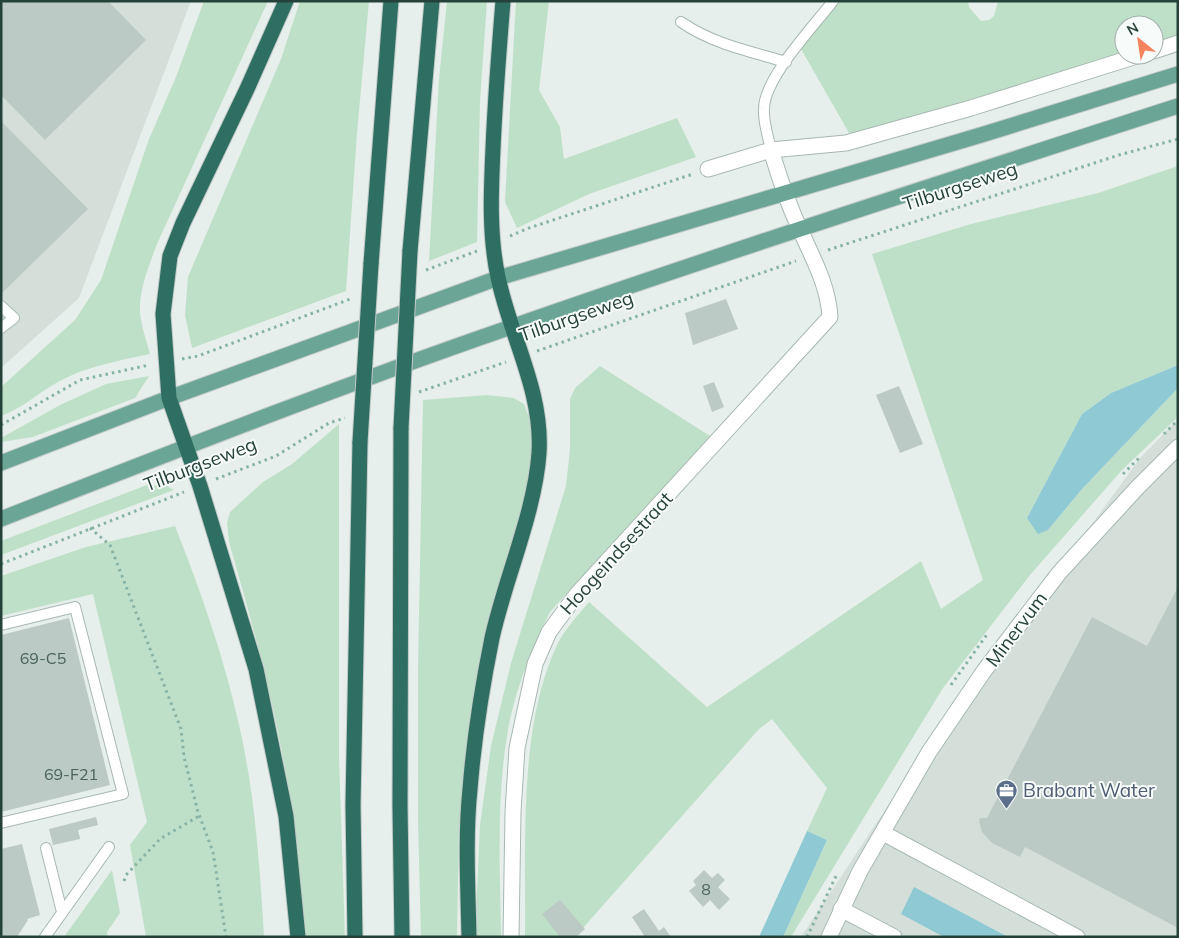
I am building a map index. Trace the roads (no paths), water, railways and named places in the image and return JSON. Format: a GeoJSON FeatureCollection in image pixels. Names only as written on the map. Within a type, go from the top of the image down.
{"type":"FeatureCollection","features":[{"type":"Feature","properties":{"kind":"highway"},"geometry":{"type":"LineString","coordinates":[[286,1],[183,223],[170,256],[163,314],[169,398],[200,486],[256,669],[286,816],[298,937]]}},
{"type":"Feature","properties":{"kind":"highway"},"geometry":{"type":"LineString","coordinates":[[355,937],[353,805],[360,442],[390,1]]}},
{"type":"Feature","properties":{"kind":"highway"},"geometry":{"type":"LineString","coordinates":[[402,937],[400,806],[401,428],[410,251],[432,1]]}},
{"type":"Feature","properties":{"kind":"highway"},"geometry":{"type":"LineString","coordinates":[[469,937],[470,790],[482,696],[504,591],[536,481],[539,453],[539,426],[522,356],[498,278],[493,244],[491,203],[503,1]]}},
{"type":"Feature","properties":{"kind":"main road"},"geometry":{"type":"LineString","coordinates":[[1,463],[169,398],[498,278],[1178,74]]}},
{"type":"Feature","properties":{"kind":"main road","name":"Tilburgseweg"},"geometry":{"type":"LineString","coordinates":[[1,520],[187,447],[512,326],[799,228],[1178,106]]}},
{"type":"Feature","properties":{"kind":"street"},"geometry":{"type":"LineString","coordinates":[[1164,48],[1178,43]]}},
{"type":"Feature","properties":{"kind":"street"},"geometry":{"type":"LineString","coordinates":[[708,169],[771,150],[846,143],[971,108],[1114,63]]}},
{"type":"Feature","properties":{"kind":"street","name":"Hoogeindsestraat"},"geometry":{"type":"LineString","coordinates":[[511,937],[513,812],[517,748],[535,664],[549,632],[577,594],[830,318],[829,298],[814,255],[799,228],[784,192],[771,150]]}},
{"type":"Feature","properties":{"kind":"street","name":"Minervum"},"geometry":{"type":"LineString","coordinates":[[829,937],[860,871],[884,833],[929,752],[984,671],[1059,573],[1137,488],[1178,447]]}},
{"type":"Feature","properties":{"kind":"street"},"geometry":{"type":"LineString","coordinates":[[884,833],[1077,937]]}},
{"type":"Feature","properties":{"kind":"street"},"geometry":{"type":"LineString","coordinates":[[841,909],[894,937]]}},
{"type":"Feature","properties":{"kind":"lane"},"geometry":{"type":"LineString","coordinates":[[771,150],[764,107],[767,91],[786,62],[833,1]]}},
{"type":"Feature","properties":{"kind":"lane"},"geometry":{"type":"LineString","coordinates":[[681,22],[694,31],[723,44],[786,62]]}},
{"type":"Feature","properties":{"kind":"lane"},"geometry":{"type":"LineString","coordinates":[[1,306],[14,318],[1,328]]}},
{"type":"Feature","properties":{"kind":"lane"},"geometry":{"type":"LineString","coordinates":[[1,626],[75,607],[123,794],[1,823]]}},
{"type":"Feature","properties":{"kind":"lane"},"geometry":{"type":"LineString","coordinates":[[45,937],[109,847]]}},
{"type":"Feature","properties":{"kind":"lane"},"geometry":{"type":"LineString","coordinates":[[46,848],[62,912]]}},
{"type":"Feature","properties":{"kind":"water"},"geometry":{"type":"Polygon","coordinates":[[[1178,365],[1178,388],[1082,489],[1048,530],[1038,534],[1027,518],[1082,414],[1111,393],[1178,365]]]}},
{"type":"Feature","properties":{"kind":"water"},"geometry":{"type":"Polygon","coordinates":[[[807,831],[827,840],[783,937],[759,937],[807,831]]]}},
{"type":"Feature","properties":{"kind":"water"},"geometry":{"type":"Polygon","coordinates":[[[914,887],[1008,937],[944,937],[901,914],[914,887]]]}},
{"type":"Feature","properties":{"kind":"place","name":"Brabant Water"},"geometry":{"type":"Point","coordinates":[1007,809]}}]}
